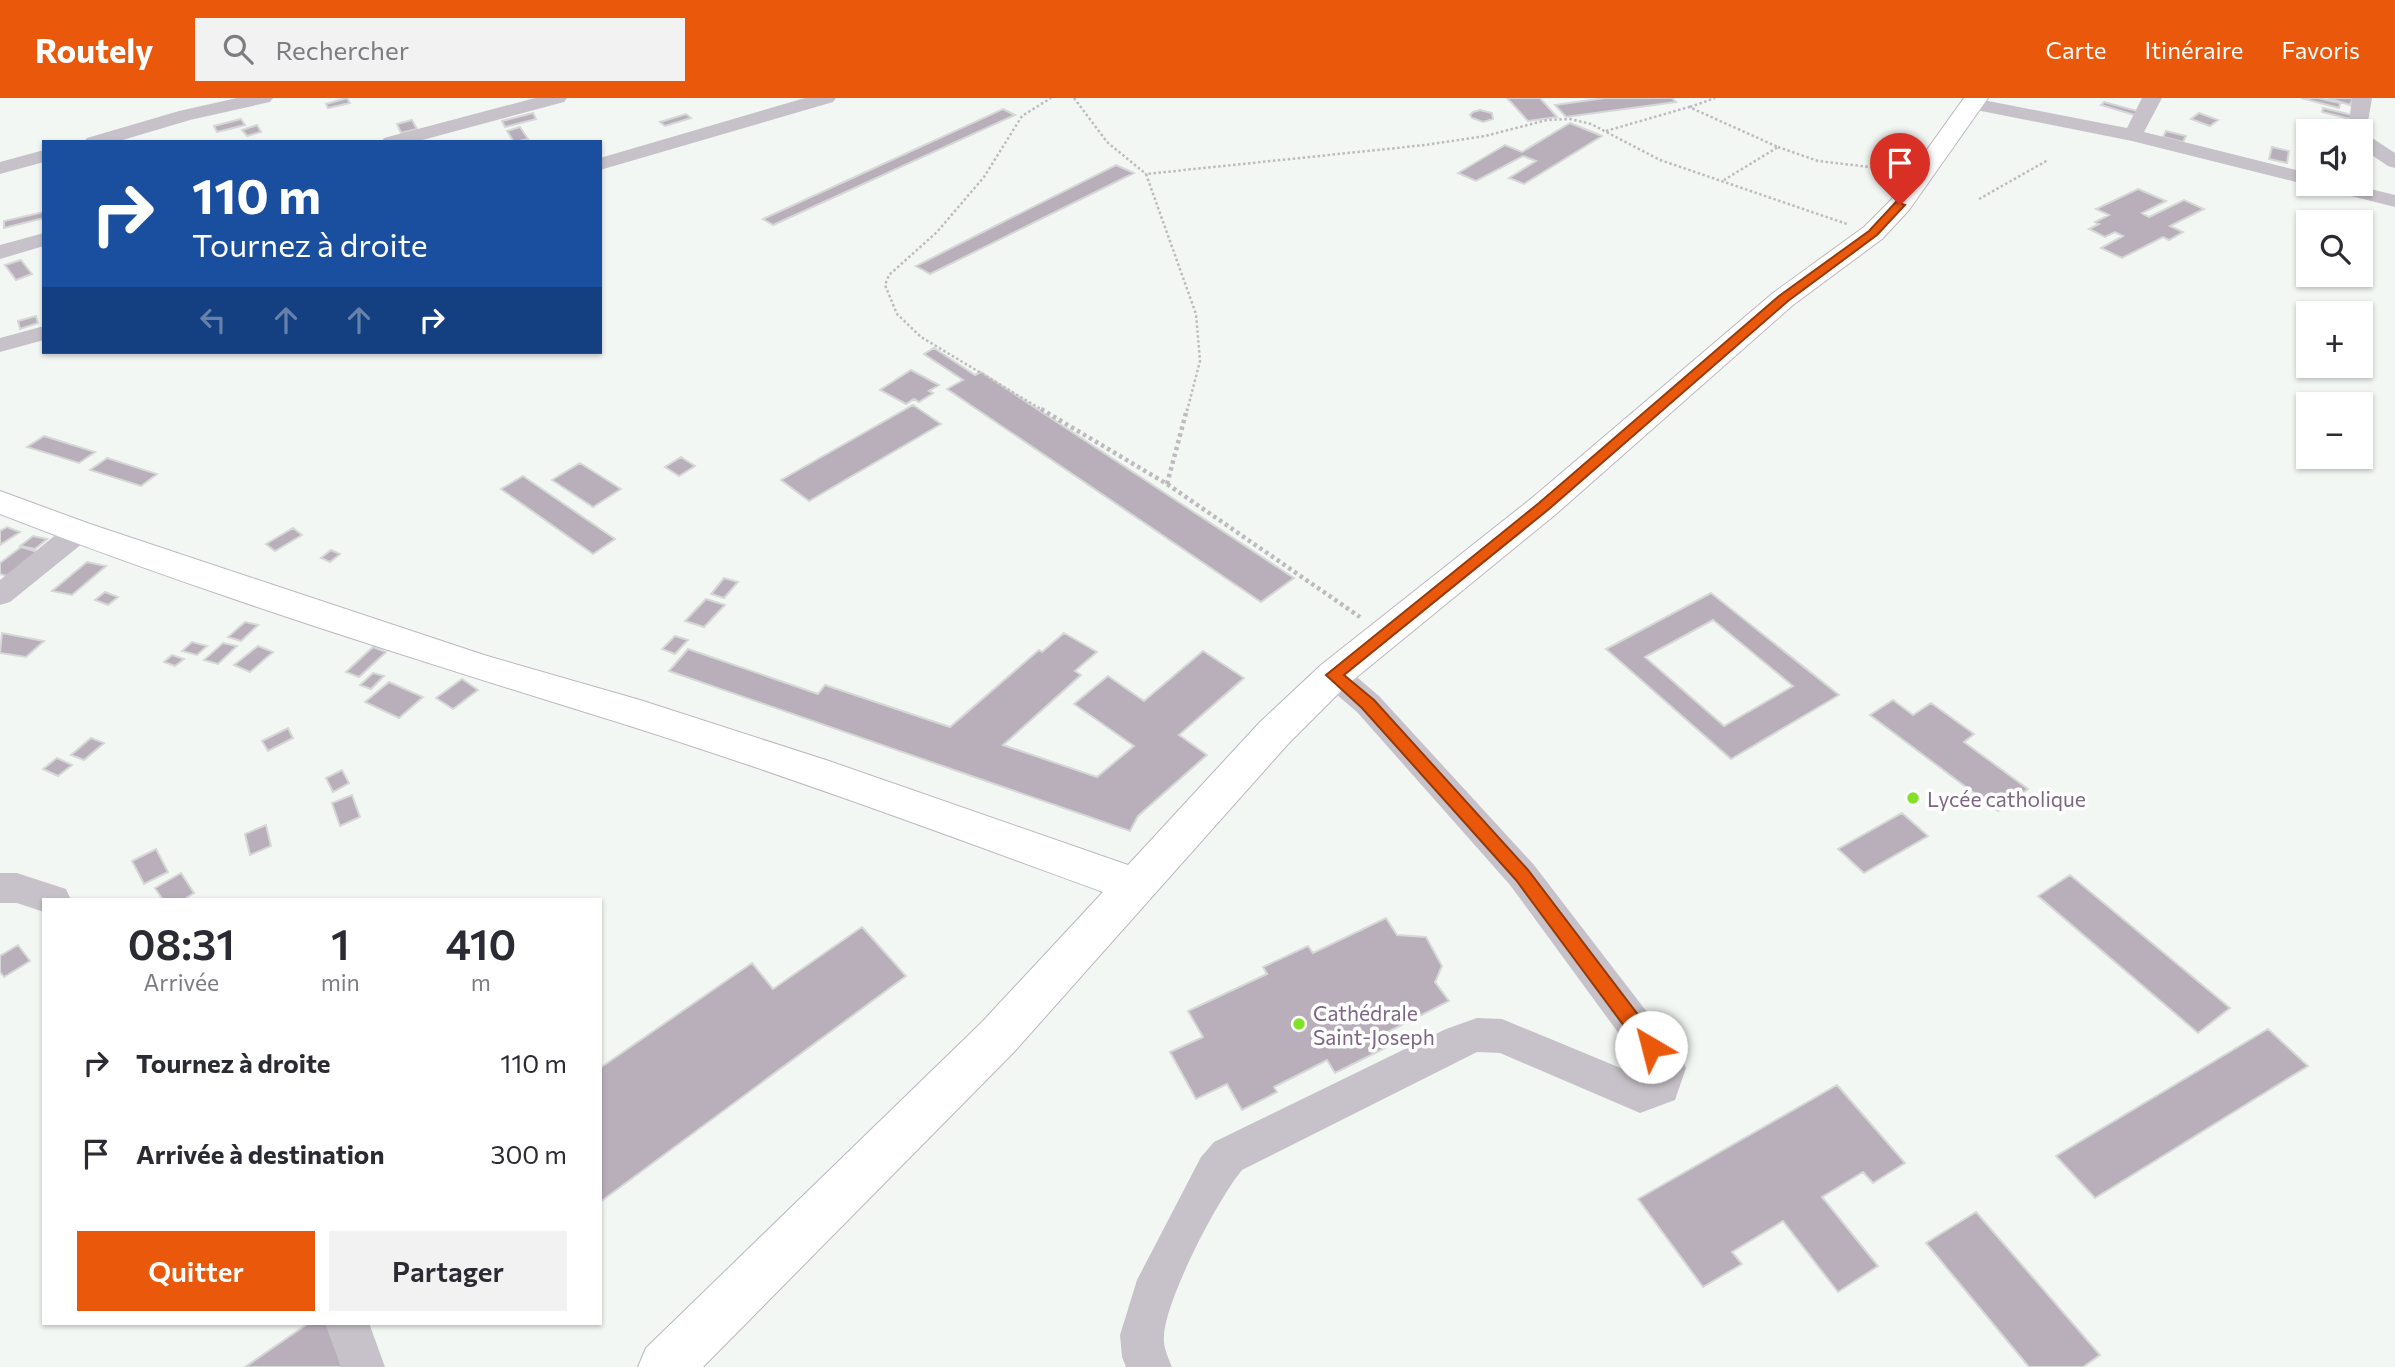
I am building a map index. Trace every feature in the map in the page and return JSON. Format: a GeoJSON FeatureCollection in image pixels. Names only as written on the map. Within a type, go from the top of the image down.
{"type":"FeatureCollection","features":[{"type":"Feature","properties":{"kind":"street"},"geometry":{"type":"LineString","coordinates":[[173,139],[177,126],[198,98]]}},
{"type":"Feature","properties":{"kind":"street"},"geometry":{"type":"LineString","coordinates":[[101,140],[186,115],[262,98]]}},
{"type":"Feature","properties":{"kind":"street"},"geometry":{"type":"LineString","coordinates":[[399,140],[557,98]]}},
{"type":"Feature","properties":{"kind":"street"},"geometry":{"type":"LineString","coordinates":[[602,162],[826,98]]}},
{"type":"Feature","properties":{"kind":"street"},"geometry":{"type":"LineString","coordinates":[[2133,135],[2152,98]]}},
{"type":"Feature","properties":{"kind":"street"},"geometry":{"type":"LineString","coordinates":[[2359,119],[2362,98]]}},
{"type":"Feature","properties":{"kind":"street"},"geometry":{"type":"LineString","coordinates":[[665,1367],[998,1037],[1274,733],[1334,675],[1544,506],[1783,299],[1873,233],[1900,205],[1974,101],[2133,135],[2296,176]]}},
{"type":"Feature","properties":{"kind":"street"},"geometry":{"type":"LineString","coordinates":[[2373,147],[2395,162]]}},
{"type":"Feature","properties":{"kind":"street"},"geometry":{"type":"LineString","coordinates":[[0,168],[42,157]]}},
{"type":"Feature","properties":{"kind":"street"},"geometry":{"type":"LineString","coordinates":[[2373,196],[2395,201]]}},
{"type":"Feature","properties":{"kind":"street"},"geometry":{"type":"LineString","coordinates":[[0,252],[42,240]]}},
{"type":"Feature","properties":{"kind":"street"},"geometry":{"type":"LineString","coordinates":[[0,345],[42,334]]}},
{"type":"Feature","properties":{"kind":"street"},"geometry":{"type":"LineString","coordinates":[[0,502],[78,532],[476,666],[640,715],[815,772],[1135,885]]}},
{"type":"Feature","properties":{"kind":"street"},"geometry":{"type":"LineString","coordinates":[[0,595],[78,532]]}},
{"type":"Feature","properties":{"kind":"street"},"geometry":{"type":"LineString","coordinates":[[1150,1367],[1143,1357],[1142,1335],[1158,1280],[1215,1171],[1228,1156],[1459,1041],[1477,1035],[1502,1036],[1640,1095],[1661,1087],[1667,1068],[1522,875],[1368,704],[1334,675]]}},
{"type":"Feature","properties":{"kind":"street"},"geometry":{"type":"LineString","coordinates":[[0,888],[17,888],[48,898]]}},
{"type":"Feature","properties":{"kind":"street"},"geometry":{"type":"LineString","coordinates":[[348,1325],[363,1367]]}},
{"type":"Feature","properties":{"kind":"path"},"geometry":{"type":"LineString","coordinates":[[1051,98],[1022,116],[984,177],[937,232],[889,275],[885,285],[897,314],[921,337],[1167,484],[1384,633]]}},
{"type":"Feature","properties":{"kind":"path"},"geometry":{"type":"LineString","coordinates":[[1074,98],[1107,142],[1146,174],[1196,314],[1200,353],[1195,387],[1185,408],[1167,484]]}},
{"type":"Feature","properties":{"kind":"path"},"geometry":{"type":"LineString","coordinates":[[1606,131],[1715,98]]}},
{"type":"Feature","properties":{"kind":"path"},"geometry":{"type":"LineString","coordinates":[[1689,107],[1778,147],[1818,161],[1925,172]]}},
{"type":"Feature","properties":{"kind":"path"},"geometry":{"type":"LineString","coordinates":[[1146,174],[1425,145],[1485,136],[1547,120],[1570,119],[1606,131],[1660,160],[1873,233]]}},
{"type":"Feature","properties":{"kind":"path"},"geometry":{"type":"LineString","coordinates":[[1724,181],[1778,147]]}},
{"type":"Feature","properties":{"kind":"path"},"geometry":{"type":"LineString","coordinates":[[1979,199],[2048,160]]}},
{"type":"Feature","properties":{"kind":"building"},"geometry":{"type":"Polygon","coordinates":[[[347,98],[350,103],[328,108],[326,104],[347,98]]]}},
{"type":"Feature","properties":{"kind":"building"},"geometry":{"type":"Polygon","coordinates":[[[1507,98],[1540,98],[1557,117],[1528,121],[1507,98]]]}},
{"type":"Feature","properties":{"kind":"building"},"geometry":{"type":"Polygon","coordinates":[[[1605,98],[1672,98],[1676,102],[1566,117],[1555,105],[1605,98]]]}},
{"type":"Feature","properties":{"kind":"building"},"geometry":{"type":"Polygon","coordinates":[[[2301,98],[2318,98],[2340,103],[2339,108],[2301,98]]]}},
{"type":"Feature","properties":{"kind":"building"},"geometry":{"type":"Polygon","coordinates":[[[2328,98],[2353,98],[2350,105],[2328,98]]]}},
{"type":"Feature","properties":{"kind":"building"},"geometry":{"type":"Polygon","coordinates":[[[2104,102],[2141,112],[2138,116],[2101,105],[2104,102]]]}},
{"type":"Feature","properties":{"kind":"building"},"geometry":{"type":"Polygon","coordinates":[[[2323,108],[2352,115],[2350,119],[2322,112],[2323,108]]]}},
{"type":"Feature","properties":{"kind":"building"},"geometry":{"type":"Polygon","coordinates":[[[1003,109],[1015,115],[773,225],[763,219],[1003,109]]]}},
{"type":"Feature","properties":{"kind":"building"},"geometry":{"type":"Polygon","coordinates":[[[1480,110],[1492,113],[1493,119],[1483,122],[1472,118],[1470,115],[1473,112],[1480,110]]]}},
{"type":"Feature","properties":{"kind":"building"},"geometry":{"type":"Polygon","coordinates":[[[533,113],[536,119],[505,127],[502,121],[533,113]]]}},
{"type":"Feature","properties":{"kind":"building"},"geometry":{"type":"Polygon","coordinates":[[[2199,113],[2218,120],[2210,126],[2191,119],[2199,113]]]}},
{"type":"Feature","properties":{"kind":"building"},"geometry":{"type":"Polygon","coordinates":[[[686,114],[691,118],[665,126],[660,122],[686,114]]]}},
{"type":"Feature","properties":{"kind":"building"},"geometry":{"type":"Polygon","coordinates":[[[241,119],[245,125],[217,132],[214,126],[241,119]]]}},
{"type":"Feature","properties":{"kind":"building"},"geometry":{"type":"Polygon","coordinates":[[[412,120],[417,129],[401,133],[397,124],[412,120]]]}},
{"type":"Feature","properties":{"kind":"building"},"geometry":{"type":"Polygon","coordinates":[[[1570,123],[1602,136],[1524,184],[1509,178],[1536,161],[1523,156],[1476,181],[1458,173],[1505,145],[1522,152],[1570,123]]]}},
{"type":"Feature","properties":{"kind":"building"},"geometry":{"type":"Polygon","coordinates":[[[257,125],[261,132],[247,136],[242,130],[257,125]]]}},
{"type":"Feature","properties":{"kind":"building"},"geometry":{"type":"Polygon","coordinates":[[[520,127],[528,139],[513,140],[507,131],[520,127]]]}},
{"type":"Feature","properties":{"kind":"building"},"geometry":{"type":"Polygon","coordinates":[[[2166,131],[2186,136],[2183,142],[2163,137],[2166,131]]]}},
{"type":"Feature","properties":{"kind":"building"},"geometry":{"type":"Polygon","coordinates":[[[2272,147],[2289,151],[2287,163],[2269,159],[2272,147]]]}},
{"type":"Feature","properties":{"kind":"building"},"geometry":{"type":"Polygon","coordinates":[[[1116,165],[1134,173],[930,274],[916,266],[1116,165]]]}},
{"type":"Feature","properties":{"kind":"building"},"geometry":{"type":"Polygon","coordinates":[[[2138,189],[2166,201],[2142,213],[2149,217],[2184,200],[2204,209],[2170,226],[2183,232],[2169,240],[2163,237],[2122,258],[2101,248],[2123,236],[2115,232],[2105,237],[2089,229],[2099,224],[2095,222],[2109,215],[2096,209],[2138,189]]]}},
{"type":"Feature","properties":{"kind":"building"},"geometry":{"type":"Polygon","coordinates":[[[42,212],[42,218],[4,228],[4,221],[42,212]]]}},
{"type":"Feature","properties":{"kind":"building"},"geometry":{"type":"Polygon","coordinates":[[[21,260],[32,274],[16,280],[5,265],[21,260]]]}},
{"type":"Feature","properties":{"kind":"building"},"geometry":{"type":"Polygon","coordinates":[[[36,316],[38,323],[20,329],[18,321],[36,316]]]}},
{"type":"Feature","properties":{"kind":"building"},"geometry":{"type":"Polygon","coordinates":[[[934,348],[975,375],[981,372],[1294,578],[1261,602],[947,389],[963,380],[924,354],[934,348]]]}},
{"type":"Feature","properties":{"kind":"building"},"geometry":{"type":"Polygon","coordinates":[[[911,370],[939,385],[929,391],[933,393],[919,402],[914,399],[906,404],[880,390],[911,370]]]}},
{"type":"Feature","properties":{"kind":"building"},"geometry":{"type":"Polygon","coordinates":[[[913,405],[941,424],[809,501],[781,480],[913,405]]]}},
{"type":"Feature","properties":{"kind":"building"},"geometry":{"type":"Polygon","coordinates":[[[44,436],[95,452],[79,463],[27,447],[44,436]]]}},
{"type":"Feature","properties":{"kind":"building"},"geometry":{"type":"Polygon","coordinates":[[[681,457],[695,466],[679,476],[665,467],[681,457]]]}},
{"type":"Feature","properties":{"kind":"building"},"geometry":{"type":"Polygon","coordinates":[[[107,458],[157,474],[141,486],[90,470],[107,458]]]}},
{"type":"Feature","properties":{"kind":"building"},"geometry":{"type":"Polygon","coordinates":[[[580,463],[621,489],[593,507],[552,480],[580,463]]]}},
{"type":"Feature","properties":{"kind":"building"},"geometry":{"type":"Polygon","coordinates":[[[523,476],[615,539],[593,554],[501,489],[523,476]]]}},
{"type":"Feature","properties":{"kind":"building"},"geometry":{"type":"Polygon","coordinates":[[[7,527],[20,532],[0,545],[0,531],[7,527]]]}},
{"type":"Feature","properties":{"kind":"building"},"geometry":{"type":"Polygon","coordinates":[[[293,528],[302,535],[275,551],[266,544],[293,528]]]}},
{"type":"Feature","properties":{"kind":"building"},"geometry":{"type":"Polygon","coordinates":[[[33,536],[47,539],[35,549],[20,546],[33,536]]]}},
{"type":"Feature","properties":{"kind":"building"},"geometry":{"type":"Polygon","coordinates":[[[21,547],[38,552],[7,576],[0,574],[0,563],[21,547]]]}},
{"type":"Feature","properties":{"kind":"building"},"geometry":{"type":"Polygon","coordinates":[[[331,550],[340,554],[330,562],[321,558],[331,550]]]}},
{"type":"Feature","properties":{"kind":"building"},"geometry":{"type":"Polygon","coordinates":[[[87,562],[106,566],[72,595],[52,591],[87,562]]]}},
{"type":"Feature","properties":{"kind":"building"},"geometry":{"type":"Polygon","coordinates":[[[724,578],[738,582],[724,598],[711,594],[724,578]]]}},
{"type":"Feature","properties":{"kind":"building"},"geometry":{"type":"Polygon","coordinates":[[[105,592],[118,597],[108,605],[95,600],[105,592]]]}},
{"type":"Feature","properties":{"kind":"building"},"geometry":{"type":"Polygon","coordinates":[[[1711,593],[1839,695],[1731,759],[1606,649],[1711,593]],[[1713,620],[1645,657],[1724,726],[1793,686],[1713,620]]]}},
{"type":"Feature","properties":{"kind":"building"},"geometry":{"type":"Polygon","coordinates":[[[706,599],[725,605],[704,627],[685,621],[706,599]]]}},
{"type":"Feature","properties":{"kind":"building"},"geometry":{"type":"Polygon","coordinates":[[[245,622],[258,625],[241,641],[228,637],[245,622]]]}},
{"type":"Feature","properties":{"kind":"building"},"geometry":{"type":"Polygon","coordinates":[[[2,633],[44,641],[26,657],[0,653],[2,633]]]}},
{"type":"Feature","properties":{"kind":"building"},"geometry":{"type":"Polygon","coordinates":[[[1064,633],[1097,652],[1075,671],[1081,675],[1003,745],[1097,777],[1134,746],[1074,704],[1108,676],[1144,701],[1203,651],[1244,678],[1179,735],[1207,755],[1138,816],[1130,831],[669,671],[688,649],[818,694],[825,685],[950,727],[1039,650],[1042,652],[1064,633]]]}},
{"type":"Feature","properties":{"kind":"building"},"geometry":{"type":"Polygon","coordinates":[[[675,636],[688,640],[675,654],[662,649],[675,636]]]}},
{"type":"Feature","properties":{"kind":"building"},"geometry":{"type":"Polygon","coordinates":[[[192,642],[207,646],[197,655],[182,651],[192,642]]]}},
{"type":"Feature","properties":{"kind":"building"},"geometry":{"type":"Polygon","coordinates":[[[223,643],[237,646],[218,664],[204,660],[223,643]]]}},
{"type":"Feature","properties":{"kind":"building"},"geometry":{"type":"Polygon","coordinates":[[[258,646],[273,652],[250,672],[234,665],[258,646]]]}},
{"type":"Feature","properties":{"kind":"building"},"geometry":{"type":"Polygon","coordinates":[[[373,647],[386,652],[359,677],[346,672],[373,647]]]}},
{"type":"Feature","properties":{"kind":"building"},"geometry":{"type":"Polygon","coordinates":[[[172,655],[184,659],[175,666],[164,662],[172,655]]]}},
{"type":"Feature","properties":{"kind":"building"},"geometry":{"type":"Polygon","coordinates":[[[373,673],[384,676],[371,689],[360,685],[373,673]]]}},
{"type":"Feature","properties":{"kind":"building"},"geometry":{"type":"Polygon","coordinates":[[[462,679],[478,690],[453,709],[436,698],[462,679]]]}},
{"type":"Feature","properties":{"kind":"building"},"geometry":{"type":"Polygon","coordinates":[[[389,682],[423,697],[399,718],[365,702],[389,682]]]}},
{"type":"Feature","properties":{"kind":"building"},"geometry":{"type":"Polygon","coordinates":[[[1893,700],[1913,715],[1931,703],[1974,734],[1964,742],[2028,789],[1998,811],[1870,715],[1893,700]]]}},
{"type":"Feature","properties":{"kind":"building"},"geometry":{"type":"Polygon","coordinates":[[[288,728],[293,738],[268,751],[262,741],[288,728]]]}},
{"type":"Feature","properties":{"kind":"building"},"geometry":{"type":"Polygon","coordinates":[[[91,738],[104,743],[84,760],[71,755],[91,738]]]}},
{"type":"Feature","properties":{"kind":"building"},"geometry":{"type":"Polygon","coordinates":[[[57,758],[72,765],[58,776],[43,769],[57,758]]]}},
{"type":"Feature","properties":{"kind":"building"},"geometry":{"type":"Polygon","coordinates":[[[342,770],[349,783],[333,792],[326,778],[342,770]]]}},
{"type":"Feature","properties":{"kind":"building"},"geometry":{"type":"Polygon","coordinates":[[[352,795],[360,817],[340,826],[332,803],[352,795]]]}},
{"type":"Feature","properties":{"kind":"building"},"geometry":{"type":"Polygon","coordinates":[[[1902,813],[1928,836],[1864,873],[1838,849],[1902,813]]]}},
{"type":"Feature","properties":{"kind":"building"},"geometry":{"type":"Polygon","coordinates":[[[266,825],[271,846],[250,855],[245,834],[266,825]]]}},
{"type":"Feature","properties":{"kind":"building"},"geometry":{"type":"Polygon","coordinates":[[[156,849],[168,872],[144,884],[132,861],[156,849]]]}},
{"type":"Feature","properties":{"kind":"building"},"geometry":{"type":"Polygon","coordinates":[[[181,873],[194,893],[186,898],[162,898],[155,888],[181,873]]]}},
{"type":"Feature","properties":{"kind":"building"},"geometry":{"type":"Polygon","coordinates":[[[2070,875],[2230,1008],[2198,1033],[2038,896],[2070,875]]]}},
{"type":"Feature","properties":{"kind":"building","name":"Cathédrale Saint-Joseph"},"geometry":{"type":"Polygon","coordinates":[[[1386,918],[1397,935],[1426,937],[1442,966],[1435,982],[1449,1001],[1378,1037],[1385,1048],[1335,1073],[1327,1060],[1274,1087],[1277,1092],[1242,1110],[1227,1084],[1196,1099],[1170,1052],[1203,1037],[1188,1011],[1267,974],[1263,967],[1308,946],[1313,953],[1386,918]]]}},
{"type":"Feature","properties":{"kind":"building"},"geometry":{"type":"Polygon","coordinates":[[[862,927],[906,976],[602,1201],[602,1067],[752,963],[773,989],[862,927]]]}},
{"type":"Feature","properties":{"kind":"building"},"geometry":{"type":"Polygon","coordinates":[[[18,945],[30,961],[4,977],[0,972],[0,956],[18,945]]]}},
{"type":"Feature","properties":{"kind":"building"},"geometry":{"type":"Polygon","coordinates":[[[2268,1029],[2308,1066],[2095,1198],[2056,1156],[2268,1029]]]}},
{"type":"Feature","properties":{"kind":"building"},"geometry":{"type":"Polygon","coordinates":[[[1837,1085],[1905,1163],[1873,1183],[1863,1172],[1822,1197],[1878,1266],[1838,1292],[1783,1221],[1732,1252],[1742,1264],[1703,1287],[1638,1199],[1837,1085]]]}},
{"type":"Feature","properties":{"kind":"building"},"geometry":{"type":"Polygon","coordinates":[[[1976,1212],[2100,1355],[2083,1367],[2029,1367],[1926,1243],[1976,1212]]]}},
{"type":"Feature","properties":{"kind":"building"},"geometry":{"type":"Polygon","coordinates":[[[306,1325],[329,1325],[348,1367],[245,1367],[306,1325]]]}},
{"type":"Feature","properties":{"kind":"place","name":"Lycée catholique"},"geometry":{"type":"Point","coordinates":[1913,798]}},
{"type":"Feature","properties":{"kind":"place","name":"Cathédrale Saint-Joseph"},"geometry":{"type":"Point","coordinates":[1299,1024]}},
{"type":"Feature","properties":{"kind":"route"},"geometry":{"type":"LineString","coordinates":[[1651,1047],[1522,875],[1368,704],[1334,675],[1544,506],[1783,299],[1873,233],[1900,205]]}}]}
